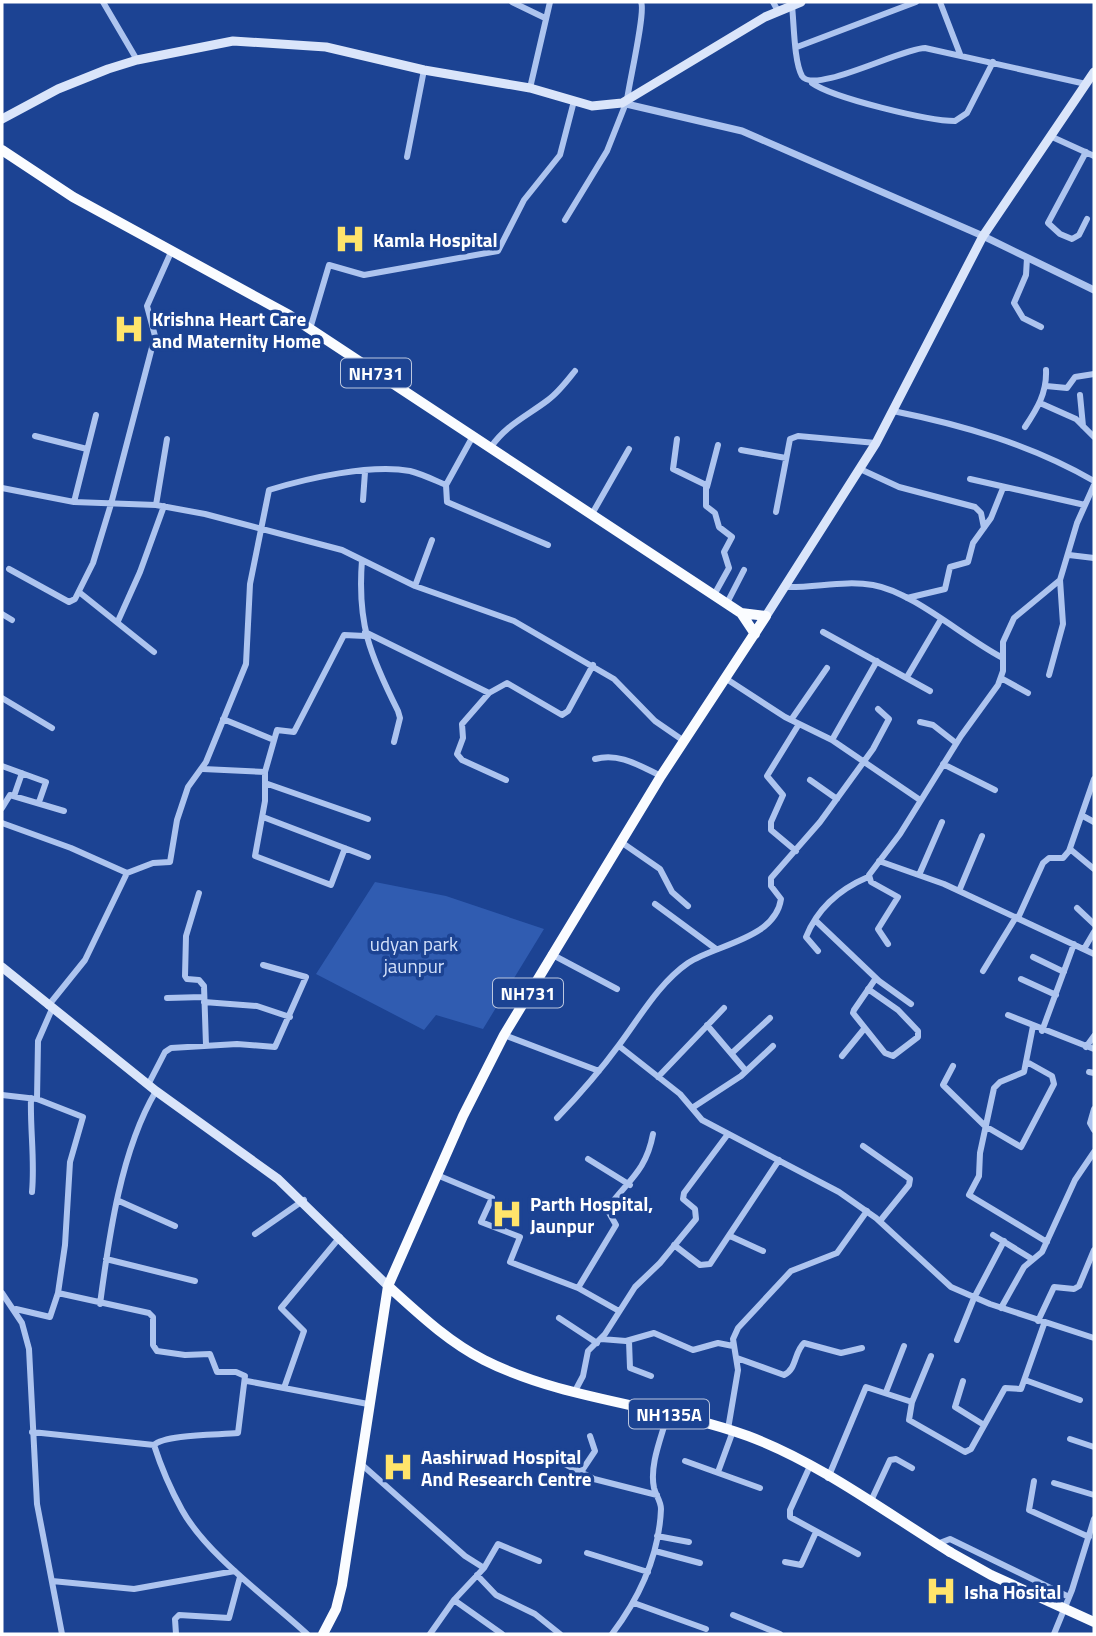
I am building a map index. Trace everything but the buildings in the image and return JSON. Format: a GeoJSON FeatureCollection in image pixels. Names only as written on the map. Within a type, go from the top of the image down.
{"type":"FeatureCollection","features":[{"type":"Feature","properties":{"kind":"highway","name":"NH731"},"geometry":{"type":"LineString","coordinates":[[2,150],[73,197],[310,329],[727,603],[741,613],[755,634]]}},
{"type":"Feature","properties":{"kind":"highway","name":"NH731"},"geometry":{"type":"LineString","coordinates":[[326,1632],[342,1586],[388,1286],[504,1035],[661,776],[766,616],[741,613]]}},
{"type":"Feature","properties":{"kind":"highway","name":"NH135A"},"geometry":{"type":"LineString","coordinates":[[388,1286],[430,1324],[484,1360],[521,1375],[575,1391],[731,1430],[810,1466],[991,1575],[1094,1622]]}},
{"type":"Feature","properties":{"kind":"main road"},"geometry":{"type":"LineString","coordinates":[[2,119],[58,89],[137,60],[233,41],[326,47],[424,70],[530,88],[592,106],[625,102],[776,6],[796,4]]}},
{"type":"Feature","properties":{"kind":"main road"},"geometry":{"type":"LineString","coordinates":[[766,616],[876,443],[983,236],[1094,72]]}},
{"type":"Feature","properties":{"kind":"main road"},"geometry":{"type":"LineString","coordinates":[[2,967],[152,1088],[242,1150],[303,1200],[388,1286]]}},
{"type":"Feature","properties":{"kind":"street"},"geometry":{"type":"LineString","coordinates":[[103,2],[137,60]]}},
{"type":"Feature","properties":{"kind":"street"},"geometry":{"type":"LineString","coordinates":[[512,2],[545,18]]}},
{"type":"Feature","properties":{"kind":"street"},"geometry":{"type":"LineString","coordinates":[[530,88],[550,2]]}},
{"type":"Feature","properties":{"kind":"street"},"geometry":{"type":"LineString","coordinates":[[565,220],[607,150],[625,102],[644,15],[640,2]]}},
{"type":"Feature","properties":{"kind":"street"},"geometry":{"type":"LineString","coordinates":[[797,47],[916,2]]}},
{"type":"Feature","properties":{"kind":"street"},"geometry":{"type":"LineString","coordinates":[[940,2],[960,54]]}},
{"type":"Feature","properties":{"kind":"street"},"geometry":{"type":"LineString","coordinates":[[796,4],[797,47],[803,77],[828,92],[955,121],[967,113],[993,62]]}},
{"type":"Feature","properties":{"kind":"street"},"geometry":{"type":"LineString","coordinates":[[812,83],[833,79],[913,48],[960,54],[1086,85]]}},
{"type":"Feature","properties":{"kind":"street"},"geometry":{"type":"LineString","coordinates":[[407,157],[424,70]]}},
{"type":"Feature","properties":{"kind":"street"},"geometry":{"type":"LineString","coordinates":[[310,329],[329,265],[364,275],[498,251],[524,200],[560,155],[574,101]]}},
{"type":"Feature","properties":{"kind":"street"},"geometry":{"type":"LineString","coordinates":[[625,102],[742,131],[983,236],[1094,290]]}},
{"type":"Feature","properties":{"kind":"street"},"geometry":{"type":"LineString","coordinates":[[1050,136],[1094,156]]}},
{"type":"Feature","properties":{"kind":"street"},"geometry":{"type":"LineString","coordinates":[[1086,152],[1048,223],[1060,234],[1072,239],[1079,235],[1087,219]]}},
{"type":"Feature","properties":{"kind":"street"},"geometry":{"type":"LineString","coordinates":[[9,569],[69,603],[79,592],[93,563],[111,504],[155,336],[147,306],[172,250]]}},
{"type":"Feature","properties":{"kind":"street"},"geometry":{"type":"LineString","coordinates":[[1027,258],[1027,275],[1014,303],[1023,318],[1041,327]]}},
{"type":"Feature","properties":{"kind":"street"},"geometry":{"type":"LineString","coordinates":[[1024,427],[1040,403],[1046,387],[1046,370]]}},
{"type":"Feature","properties":{"kind":"street"},"geometry":{"type":"LineString","coordinates":[[491,447],[500,433],[550,399],[575,371]]}},
{"type":"Feature","properties":{"kind":"street"},"geometry":{"type":"LineString","coordinates":[[1046,387],[1067,388],[1075,377],[1094,374]]}},
{"type":"Feature","properties":{"kind":"street"},"geometry":{"type":"LineString","coordinates":[[1080,396],[1083,428]]}},
{"type":"Feature","properties":{"kind":"street"},"geometry":{"type":"LineString","coordinates":[[1040,403],[1076,419],[1094,437]]}},
{"type":"Feature","properties":{"kind":"street"},"geometry":{"type":"LineString","coordinates":[[893,411],[983,433],[1047,455],[1094,483],[1060,580],[1063,624],[1049,675]]}},
{"type":"Feature","properties":{"kind":"street"},"geometry":{"type":"LineString","coordinates":[[74,502],[96,415]]}},
{"type":"Feature","properties":{"kind":"street"},"geometry":{"type":"LineString","coordinates":[[35,436],[87,449]]}},
{"type":"Feature","properties":{"kind":"street"},"geometry":{"type":"LineString","coordinates":[[473,436],[446,485],[445,497],[453,506],[548,545]]}},
{"type":"Feature","properties":{"kind":"street"},"geometry":{"type":"LineString","coordinates":[[776,512],[789,442],[793,437],[876,443]]}},
{"type":"Feature","properties":{"kind":"street"},"geometry":{"type":"LineString","coordinates":[[156,505],[167,439]]}},
{"type":"Feature","properties":{"kind":"street"},"geometry":{"type":"LineString","coordinates":[[677,439],[673,469],[707,487]]}},
{"type":"Feature","properties":{"kind":"street"},"geometry":{"type":"LineString","coordinates":[[714,595],[729,568],[724,552],[732,537],[719,527],[715,513],[706,506],[707,487],[718,445]]}},
{"type":"Feature","properties":{"kind":"street"},"geometry":{"type":"LineString","coordinates":[[592,514],[629,449]]}},
{"type":"Feature","properties":{"kind":"street"},"geometry":{"type":"LineString","coordinates":[[741,450],[786,458]]}},
{"type":"Feature","properties":{"kind":"street"},"geometry":{"type":"LineString","coordinates":[[860,469],[899,487],[975,507],[981,513],[984,527]]}},
{"type":"Feature","properties":{"kind":"street"},"geometry":{"type":"LineString","coordinates":[[32,1192],[35,1148],[31,1131],[38,1041],[50,1007],[85,960],[127,873],[153,863],[170,862],[177,820],[188,787],[203,769],[246,664],[250,584],[269,490],[365,472],[408,471],[446,485]]}},
{"type":"Feature","properties":{"kind":"street"},"geometry":{"type":"LineString","coordinates":[[363,500],[365,472]]}},
{"type":"Feature","properties":{"kind":"street"},"geometry":{"type":"LineString","coordinates":[[970,479],[1085,505]]}},
{"type":"Feature","properties":{"kind":"street"},"geometry":{"type":"LineString","coordinates":[[2,488],[74,502],[164,506],[310,540],[362,560],[415,586],[514,621],[614,679],[654,722],[684,741]]}},
{"type":"Feature","properties":{"kind":"street"},"geometry":{"type":"LineString","coordinates":[[907,598],[945,589],[950,567],[968,562],[973,543],[999,501],[1003,488]]}},
{"type":"Feature","properties":{"kind":"street"},"geometry":{"type":"LineString","coordinates":[[118,621],[140,572],[164,506]]}},
{"type":"Feature","properties":{"kind":"street"},"geometry":{"type":"LineString","coordinates":[[415,586],[432,540]]}},
{"type":"Feature","properties":{"kind":"street"},"geometry":{"type":"LineString","coordinates":[[1069,555],[1094,558]]}},
{"type":"Feature","properties":{"kind":"street"},"geometry":{"type":"LineString","coordinates":[[362,560],[359,599],[365,634],[371,656],[400,718],[394,742]]}},
{"type":"Feature","properties":{"kind":"street"},"geometry":{"type":"LineString","coordinates":[[727,603],[744,570]]}},
{"type":"Feature","properties":{"kind":"street"},"geometry":{"type":"LineString","coordinates":[[818,951],[806,939],[815,920],[839,890],[869,877],[956,743],[1002,678],[1003,642],[1014,618],[1060,580]]}},
{"type":"Feature","properties":{"kind":"street"},"geometry":{"type":"LineString","coordinates":[[785,587],[859,583],[882,587],[907,598],[940,621],[1002,657]]}},
{"type":"Feature","properties":{"kind":"street"},"geometry":{"type":"LineString","coordinates":[[79,592],[154,652]]}},
{"type":"Feature","properties":{"kind":"street"},"geometry":{"type":"LineString","coordinates":[[2,614],[12,620]]}},
{"type":"Feature","properties":{"kind":"street"},"geometry":{"type":"LineString","coordinates":[[907,677],[940,621]]}},
{"type":"Feature","properties":{"kind":"street"},"geometry":{"type":"LineString","coordinates":[[823,632],[930,691]]}},
{"type":"Feature","properties":{"kind":"street"},"geometry":{"type":"LineString","coordinates":[[345,848],[331,885],[258,860],[255,856],[263,817],[265,772],[278,729],[293,732],[344,635],[365,634],[489,693]]}},
{"type":"Feature","properties":{"kind":"street"},"geometry":{"type":"LineString","coordinates":[[832,740],[877,661]]}},
{"type":"Feature","properties":{"kind":"street"},"geometry":{"type":"LineString","coordinates":[[506,780],[462,760],[457,754],[463,738],[462,724],[489,693],[507,683],[562,715],[568,711],[593,665]]}},
{"type":"Feature","properties":{"kind":"street"},"geometry":{"type":"LineString","coordinates":[[791,720],[827,668]]}},
{"type":"Feature","properties":{"kind":"street"},"geometry":{"type":"LineString","coordinates":[[725,678],[791,720],[832,740],[920,800]]}},
{"type":"Feature","properties":{"kind":"street"},"geometry":{"type":"LineString","coordinates":[[1002,678],[1028,693]]}},
{"type":"Feature","properties":{"kind":"street"},"geometry":{"type":"LineString","coordinates":[[2,698],[52,728]]}},
{"type":"Feature","properties":{"kind":"street"},"geometry":{"type":"LineString","coordinates":[[557,1118],[599,1071],[669,980],[691,962],[768,924],[780,902],[770,880],[865,761],[889,722],[889,717],[878,709]]}},
{"type":"Feature","properties":{"kind":"street"},"geometry":{"type":"LineString","coordinates":[[223,719],[274,740]]}},
{"type":"Feature","properties":{"kind":"street"},"geometry":{"type":"LineString","coordinates":[[919,722],[933,725],[956,743]]}},
{"type":"Feature","properties":{"kind":"street"},"geometry":{"type":"LineString","coordinates":[[796,850],[771,830],[771,822],[783,796],[767,776],[799,724]]}},
{"type":"Feature","properties":{"kind":"street"},"geometry":{"type":"LineString","coordinates":[[595,759],[615,757],[661,776]]}},
{"type":"Feature","properties":{"kind":"street"},"geometry":{"type":"LineString","coordinates":[[943,764],[995,790]]}},
{"type":"Feature","properties":{"kind":"street"},"geometry":{"type":"LineString","coordinates":[[2,766],[46,782],[39,802]]}},
{"type":"Feature","properties":{"kind":"street"},"geometry":{"type":"LineString","coordinates":[[203,769],[265,772]]}},
{"type":"Feature","properties":{"kind":"street"},"geometry":{"type":"LineString","coordinates":[[14,796],[22,773]]}},
{"type":"Feature","properties":{"kind":"street"},"geometry":{"type":"LineString","coordinates":[[983,971],[1017,917],[1042,863],[1049,858],[1063,858],[1070,849],[1094,779]]}},
{"type":"Feature","properties":{"kind":"street"},"geometry":{"type":"LineString","coordinates":[[810,780],[837,799]]}},
{"type":"Feature","properties":{"kind":"street"},"geometry":{"type":"LineString","coordinates":[[265,783],[368,819]]}},
{"type":"Feature","properties":{"kind":"street"},"geometry":{"type":"LineString","coordinates":[[2,808],[7,797],[14,796],[64,811]]}},
{"type":"Feature","properties":{"kind":"street"},"geometry":{"type":"LineString","coordinates":[[1083,816],[1094,822]]}},
{"type":"Feature","properties":{"kind":"street"},"geometry":{"type":"LineString","coordinates":[[263,817],[368,857]]}},
{"type":"Feature","properties":{"kind":"street"},"geometry":{"type":"LineString","coordinates":[[919,875],[942,822]]}},
{"type":"Feature","properties":{"kind":"street"},"geometry":{"type":"LineString","coordinates":[[2,823],[71,848],[127,873]]}},
{"type":"Feature","properties":{"kind":"street"},"geometry":{"type":"LineString","coordinates":[[959,891],[982,836]]}},
{"type":"Feature","properties":{"kind":"street"},"geometry":{"type":"LineString","coordinates":[[621,842],[660,869],[672,892],[688,906]]}},
{"type":"Feature","properties":{"kind":"street"},"geometry":{"type":"LineString","coordinates":[[1070,849],[1094,869]]}},
{"type":"Feature","properties":{"kind":"street"},"geometry":{"type":"LineString","coordinates":[[879,862],[959,891],[1094,954]]}},
{"type":"Feature","properties":{"kind":"street"},"geometry":{"type":"LineString","coordinates":[[869,877],[898,897],[877,929],[888,944]]}},
{"type":"Feature","properties":{"kind":"street"},"geometry":{"type":"LineString","coordinates":[[199,892],[186,936],[185,976],[187,979],[203,982],[206,1045]]}},
{"type":"Feature","properties":{"kind":"street"},"geometry":{"type":"LineString","coordinates":[[654,904],[716,950]]}},
{"type":"Feature","properties":{"kind":"street"},"geometry":{"type":"LineString","coordinates":[[1077,908],[1094,924]]}},
{"type":"Feature","properties":{"kind":"street"},"geometry":{"type":"LineString","coordinates":[[815,920],[876,978],[911,1004]]}},
{"type":"Feature","properties":{"kind":"street"},"geometry":{"type":"LineString","coordinates":[[1084,949],[1094,932]]}},
{"type":"Feature","properties":{"kind":"street"},"geometry":{"type":"LineString","coordinates":[[1042,1031],[1074,944]]}},
{"type":"Feature","properties":{"kind":"street"},"geometry":{"type":"LineString","coordinates":[[551,954],[617,989]]}},
{"type":"Feature","properties":{"kind":"street"},"geometry":{"type":"LineString","coordinates":[[1033,957],[1064,972]]}},
{"type":"Feature","properties":{"kind":"street"},"geometry":{"type":"LineString","coordinates":[[100,1304],[106,1259],[137,1127],[167,1050],[206,1045],[250,1044],[272,1048],[290,1017],[306,977],[263,965]]}},
{"type":"Feature","properties":{"kind":"street"},"geometry":{"type":"LineString","coordinates":[[869,989],[898,1010],[918,1034],[897,1054],[891,1056],[864,1029],[853,1013],[876,978]]}},
{"type":"Feature","properties":{"kind":"street"},"geometry":{"type":"LineString","coordinates":[[1021,979],[1056,995]]}},
{"type":"Feature","properties":{"kind":"street"},"geometry":{"type":"LineString","coordinates":[[167,998],[257,1006],[290,1017]]}},
{"type":"Feature","properties":{"kind":"street"},"geometry":{"type":"LineString","coordinates":[[658,1077],[724,1008]]}},
{"type":"Feature","properties":{"kind":"street"},"geometry":{"type":"LineString","coordinates":[[1008,1015],[1042,1031],[1094,1049]]}},
{"type":"Feature","properties":{"kind":"street"},"geometry":{"type":"LineString","coordinates":[[732,1054],[770,1018]]}},
{"type":"Feature","properties":{"kind":"street"},"geometry":{"type":"LineString","coordinates":[[707,1025],[747,1071]]}},
{"type":"Feature","properties":{"kind":"street"},"geometry":{"type":"LineString","coordinates":[[1032,1026],[1027,1062],[1020,1075],[996,1084],[985,1126],[979,1176],[968,1195],[1047,1242]]}},
{"type":"Feature","properties":{"kind":"street"},"geometry":{"type":"LineString","coordinates":[[842,1056],[864,1029]]}},
{"type":"Feature","properties":{"kind":"street"},"geometry":{"type":"LineString","coordinates":[[504,1035],[599,1071]]}},
{"type":"Feature","properties":{"kind":"street"},"geometry":{"type":"LineString","coordinates":[[1086,1047],[1094,1036]]}},
{"type":"Feature","properties":{"kind":"street"},"geometry":{"type":"LineString","coordinates":[[619,1046],[680,1094],[702,1120],[839,1192],[867,1211],[937,1277],[974,1298],[1094,1338]]}},
{"type":"Feature","properties":{"kind":"street"},"geometry":{"type":"LineString","coordinates":[[692,1108],[747,1071],[773,1046]]}},
{"type":"Feature","properties":{"kind":"street"},"geometry":{"type":"LineString","coordinates":[[953,1066],[943,1085],[985,1126],[1021,1147],[1026,1142],[1054,1082],[1052,1076],[1027,1062]]}},
{"type":"Feature","properties":{"kind":"street"},"geometry":{"type":"LineString","coordinates":[[2,1094],[34,1099],[79,1114],[83,1120],[70,1162],[65,1245],[58,1293],[51,1316],[16,1310]]}},
{"type":"Feature","properties":{"kind":"street"},"geometry":{"type":"LineString","coordinates":[[1094,1108],[1090,1123],[1094,1130]]}},
{"type":"Feature","properties":{"kind":"street"},"geometry":{"type":"LineString","coordinates":[[578,1288],[616,1225],[607,1209],[630,1185],[643,1165],[653,1134]]}},
{"type":"Feature","properties":{"kind":"street"},"geometry":{"type":"LineString","coordinates":[[575,1391],[583,1377],[588,1351],[599,1341],[635,1287],[696,1219],[695,1209],[683,1199],[684,1193],[728,1134]]}},
{"type":"Feature","properties":{"kind":"street"},"geometry":{"type":"LineString","coordinates":[[863,1146],[910,1179],[909,1185],[880,1221]]}},
{"type":"Feature","properties":{"kind":"street"},"geometry":{"type":"LineString","coordinates":[[1001,1308],[1016,1280],[1032,1259],[1039,1256],[1075,1180],[1094,1152]]}},
{"type":"Feature","properties":{"kind":"street"},"geometry":{"type":"LineString","coordinates":[[588,1159],[630,1185]]}},
{"type":"Feature","properties":{"kind":"street"},"geometry":{"type":"LineString","coordinates":[[674,1245],[705,1266],[710,1264],[779,1160]]}},
{"type":"Feature","properties":{"kind":"street"},"geometry":{"type":"LineString","coordinates":[[437,1175],[492,1198],[481,1222],[520,1237],[510,1262],[578,1288],[619,1311]]}},
{"type":"Feature","properties":{"kind":"street"},"geometry":{"type":"LineString","coordinates":[[256,1234],[303,1200]]}},
{"type":"Feature","properties":{"kind":"street"},"geometry":{"type":"LineString","coordinates":[[119,1201],[175,1226]]}},
{"type":"Feature","properties":{"kind":"street"},"geometry":{"type":"LineString","coordinates":[[718,1472],[731,1430],[738,1370],[733,1346],[738,1328],[782,1279],[806,1264],[837,1254],[867,1211]]}},
{"type":"Feature","properties":{"kind":"street"},"geometry":{"type":"LineString","coordinates":[[993,1235],[1032,1259]]}},
{"type":"Feature","properties":{"kind":"street"},"geometry":{"type":"LineString","coordinates":[[730,1236],[762,1251]]}},
{"type":"Feature","properties":{"kind":"street"},"geometry":{"type":"LineString","coordinates":[[284,1388],[304,1331],[281,1308],[340,1237]]}},
{"type":"Feature","properties":{"kind":"street"},"geometry":{"type":"LineString","coordinates":[[957,1340],[974,1298],[1004,1241]]}},
{"type":"Feature","properties":{"kind":"street"},"geometry":{"type":"LineString","coordinates":[[931,1356],[912,1402],[911,1422],[961,1452],[971,1449],[1005,1388],[1020,1390],[1054,1287],[1074,1289],[1079,1286],[1094,1250]]}},
{"type":"Feature","properties":{"kind":"street"},"geometry":{"type":"LineString","coordinates":[[106,1259],[195,1281]]}},
{"type":"Feature","properties":{"kind":"street"},"geometry":{"type":"LineString","coordinates":[[2,1293],[16,1310],[29,1349],[37,1504],[62,1634]]}},
{"type":"Feature","properties":{"kind":"street"},"geometry":{"type":"LineString","coordinates":[[58,1293],[152,1314],[154,1349],[185,1355],[210,1354],[217,1373],[241,1374],[247,1381],[368,1404]]}},
{"type":"Feature","properties":{"kind":"street"},"geometry":{"type":"LineString","coordinates":[[559,1318],[599,1341],[629,1341],[654,1333],[693,1350],[718,1343],[733,1346]]}},
{"type":"Feature","properties":{"kind":"street"},"geometry":{"type":"LineString","coordinates":[[629,1341],[630,1368],[651,1376]]}},
{"type":"Feature","properties":{"kind":"street"},"geometry":{"type":"LineString","coordinates":[[737,1358],[784,1376],[790,1372],[800,1346],[804,1343],[841,1353],[862,1348]]}},
{"type":"Feature","properties":{"kind":"street"},"geometry":{"type":"LineString","coordinates":[[886,1392],[904,1346]]}},
{"type":"Feature","properties":{"kind":"street"},"geometry":{"type":"LineString","coordinates":[[1025,1380],[1080,1400]]}},
{"type":"Feature","properties":{"kind":"street"},"geometry":{"type":"LineString","coordinates":[[154,1446],[157,1442],[175,1438],[238,1433],[247,1381]]}},
{"type":"Feature","properties":{"kind":"street"},"geometry":{"type":"LineString","coordinates":[[963,1381],[955,1407],[984,1425]]}},
{"type":"Feature","properties":{"kind":"street"},"geometry":{"type":"LineString","coordinates":[[828,1478],[866,1387],[912,1402]]}},
{"type":"Feature","properties":{"kind":"street"},"geometry":{"type":"LineString","coordinates":[[612,1634],[634,1603],[649,1572],[655,1551],[661,1509],[655,1467],[668,1413]]}},
{"type":"Feature","properties":{"kind":"street"},"geometry":{"type":"LineString","coordinates":[[32,1432],[154,1446]]}},
{"type":"Feature","properties":{"kind":"street"},"geometry":{"type":"LineString","coordinates":[[581,1472],[595,1451],[595,1444],[590,1436]]}},
{"type":"Feature","properties":{"kind":"street"},"geometry":{"type":"LineString","coordinates":[[1070,1439],[1094,1447]]}},
{"type":"Feature","properties":{"kind":"street"},"geometry":{"type":"LineString","coordinates":[[154,1446],[182,1510],[237,1574],[307,1634]]}},
{"type":"Feature","properties":{"kind":"street"},"geometry":{"type":"LineString","coordinates":[[553,1458],[602,1482],[657,1495]]}},
{"type":"Feature","properties":{"kind":"street"},"geometry":{"type":"LineString","coordinates":[[870,1503],[890,1460],[896,1459],[912,1468]]}},
{"type":"Feature","properties":{"kind":"street"},"geometry":{"type":"LineString","coordinates":[[685,1461],[760,1488]]}},
{"type":"Feature","properties":{"kind":"street"},"geometry":{"type":"LineString","coordinates":[[359,1463],[465,1556],[484,1568]]}},
{"type":"Feature","properties":{"kind":"street"},"geometry":{"type":"LineString","coordinates":[[810,1466],[789,1514],[793,1520],[858,1554]]}},
{"type":"Feature","properties":{"kind":"street"},"geometry":{"type":"LineString","coordinates":[[1034,1481],[1029,1510],[1091,1535]]}},
{"type":"Feature","properties":{"kind":"street"},"geometry":{"type":"LineString","coordinates":[[1054,1483],[1094,1495]]}},
{"type":"Feature","properties":{"kind":"street"},"geometry":{"type":"LineString","coordinates":[[1054,1634],[1091,1535],[1094,1520]]}},
{"type":"Feature","properties":{"kind":"street"},"geometry":{"type":"LineString","coordinates":[[785,1562],[801,1566],[816,1532]]}},
{"type":"Feature","properties":{"kind":"street"},"geometry":{"type":"LineString","coordinates":[[657,1536],[689,1542]]}},
{"type":"Feature","properties":{"kind":"street"},"geometry":{"type":"LineString","coordinates":[[937,1544],[950,1539],[1069,1597]]}},
{"type":"Feature","properties":{"kind":"street"},"geometry":{"type":"LineString","coordinates":[[430,1634],[454,1600],[484,1568],[498,1544],[539,1561]]}},
{"type":"Feature","properties":{"kind":"street"},"geometry":{"type":"LineString","coordinates":[[655,1551],[700,1563]]}},
{"type":"Feature","properties":{"kind":"street"},"geometry":{"type":"LineString","coordinates":[[587,1553],[649,1572]]}},
{"type":"Feature","properties":{"kind":"street"},"geometry":{"type":"LineString","coordinates":[[52,1581],[134,1589],[237,1574]]}},
{"type":"Feature","properties":{"kind":"street"},"geometry":{"type":"LineString","coordinates":[[176,1634],[175,1619],[179,1615],[229,1618],[237,1574]]}},
{"type":"Feature","properties":{"kind":"street"},"geometry":{"type":"LineString","coordinates":[[477,1575],[496,1595],[535,1614],[560,1634]]}},
{"type":"Feature","properties":{"kind":"street"},"geometry":{"type":"LineString","coordinates":[[454,1600],[502,1634]]}},
{"type":"Feature","properties":{"kind":"street"},"geometry":{"type":"LineString","coordinates":[[634,1603],[706,1629]]}},
{"type":"Feature","properties":{"kind":"street"},"geometry":{"type":"LineString","coordinates":[[733,1615],[780,1634]]}},
{"type":"Feature","properties":{"kind":"green space","name":"udyan park jaunpur"},"geometry":{"type":"Polygon","coordinates":[[[375,882],[446,896],[544,929],[483,1029],[436,1015],[424,1030],[316,974],[375,882]]]}},
{"type":"Feature","properties":{"kind":"place","name":"Kamla Hospital"},"geometry":{"type":"Point","coordinates":[350,239]}},
{"type":"Feature","properties":{"kind":"place","name":"Krishna Heart Care and Maternity Home"},"geometry":{"type":"Point","coordinates":[129,329]}},
{"type":"Feature","properties":{"kind":"place","name":"Parth Hospital, Jaunpur"},"geometry":{"type":"Point","coordinates":[507,1214]}},
{"type":"Feature","properties":{"kind":"place","name":"Aashirwad Hospital And Research Centre"},"geometry":{"type":"Point","coordinates":[398,1467]}},
{"type":"Feature","properties":{"kind":"place","name":"Isha Hosital"},"geometry":{"type":"Point","coordinates":[941,1591]}}]}
